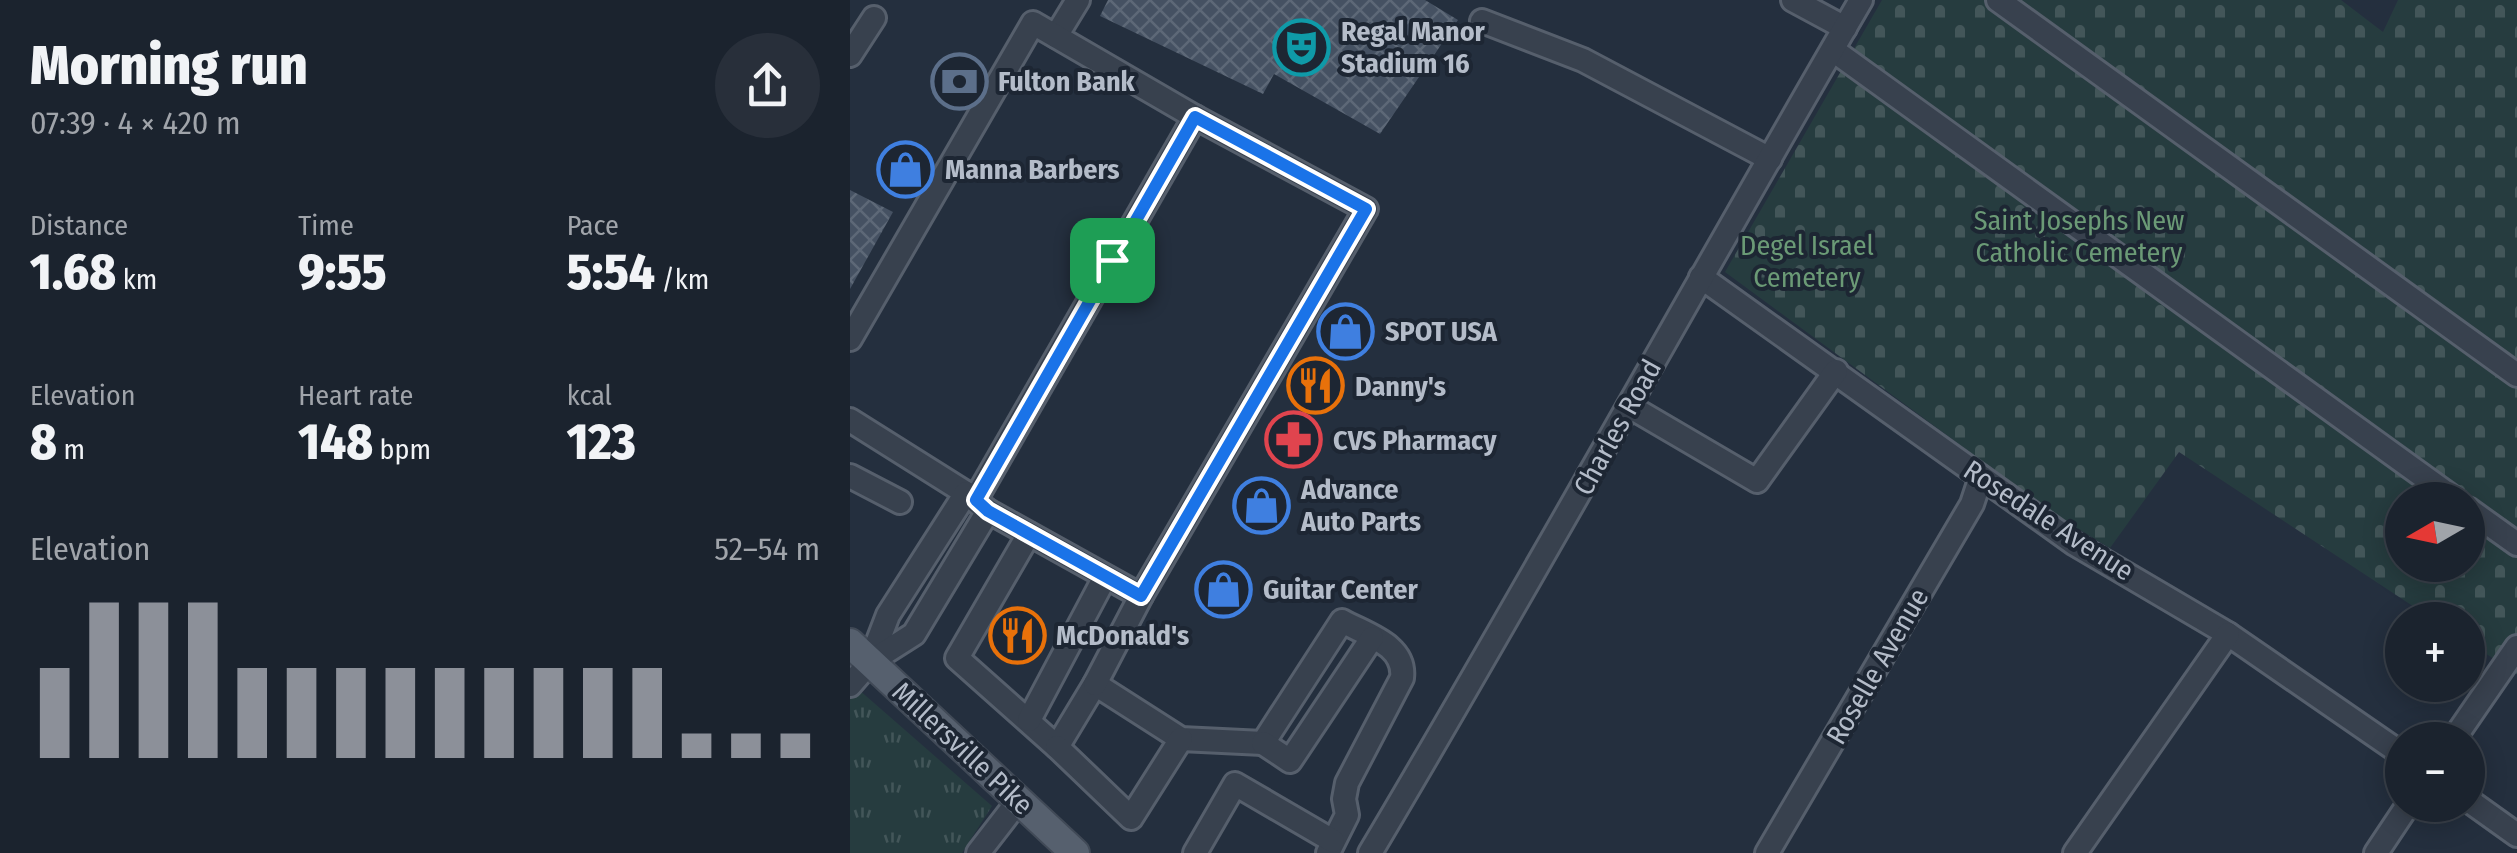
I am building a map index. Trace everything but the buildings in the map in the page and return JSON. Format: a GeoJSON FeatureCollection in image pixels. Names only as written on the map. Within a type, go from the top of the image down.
{"type":"FeatureCollection","features":[{"type":"Feature","properties":{"kind":"main road","name":"Millersville Pike"},"geometry":{"type":"LineString","coordinates":[[860,652],[1076,853]]}},
{"type":"Feature","properties":{"kind":"street"},"geometry":{"type":"LineString","coordinates":[[1056,36],[1078,0]]}},
{"type":"Feature","properties":{"kind":"street"},"geometry":{"type":"LineString","coordinates":[[1793,0],[1845,28]]}},
{"type":"Feature","properties":{"kind":"street","name":"Charles Road"},"geometry":{"type":"LineString","coordinates":[[1370,853],[1510,618],[1862,0]]}},
{"type":"Feature","properties":{"kind":"street"},"geometry":{"type":"LineString","coordinates":[[1998,0],[2517,375]]}},
{"type":"Feature","properties":{"kind":"street"},"geometry":{"type":"LineString","coordinates":[[850,54],[874,18]]}},
{"type":"Feature","properties":{"kind":"street"},"geometry":{"type":"LineString","coordinates":[[1482,21],[1583,60],[1770,159]]}},
{"type":"Feature","properties":{"kind":"street"},"geometry":{"type":"LineString","coordinates":[[850,340],[1033,23],[1195,117],[1366,209],[1057,748]]}},
{"type":"Feature","properties":{"kind":"street"},"geometry":{"type":"LineString","coordinates":[[1834,50],[2431,482]]}},
{"type":"Feature","properties":{"kind":"street"},"geometry":{"type":"LineString","coordinates":[[850,685],[860,652],[914,634],[976,501],[1195,117]]}},
{"type":"Feature","properties":{"kind":"street","name":"Rosedale Avenue"},"geometry":{"type":"LineString","coordinates":[[1701,277],[2075,544],[2228,634],[2385,742]]}},
{"type":"Feature","properties":{"kind":"street"},"geometry":{"type":"LineString","coordinates":[[1630,406],[1757,481],[1836,372]]}},
{"type":"Feature","properties":{"kind":"street"},"geometry":{"type":"LineString","coordinates":[[850,420],[1029,534],[1141,596]]}},
{"type":"Feature","properties":{"kind":"street"},"geometry":{"type":"LineString","coordinates":[[850,476],[900,502]]}},
{"type":"Feature","properties":{"kind":"street","name":"Roselle Avenue"},"geometry":{"type":"LineString","coordinates":[[1767,853],[1972,504],[1981,477]]}},
{"type":"Feature","properties":{"kind":"street"},"geometry":{"type":"LineString","coordinates":[[2485,520],[2517,544]]}},
{"type":"Feature","properties":{"kind":"street"},"geometry":{"type":"LineString","coordinates":[[1029,534],[957,658],[1029,720],[1130,818],[1182,739]]}},
{"type":"Feature","properties":{"kind":"street"},"geometry":{"type":"LineString","coordinates":[[1029,720],[1105,577]]}},
{"type":"Feature","properties":{"kind":"street"},"geometry":{"type":"LineString","coordinates":[[1195,853],[1235,784],[1331,847],[1347,815],[1346,783],[1402,678],[1398,652],[1342,621],[1263,743]]}},
{"type":"Feature","properties":{"kind":"street"},"geometry":{"type":"LineString","coordinates":[[2075,853],[2228,634]]}},
{"type":"Feature","properties":{"kind":"street"},"geometry":{"type":"LineString","coordinates":[[1096,684],[1182,739],[1263,743],[1290,761],[1372,638]]}},
{"type":"Feature","properties":{"kind":"street"},"geometry":{"type":"LineString","coordinates":[[2465,722],[2517,647]]}},
{"type":"Feature","properties":{"kind":"street"},"geometry":{"type":"LineString","coordinates":[[978,853],[1019,800]]}},
{"type":"Feature","properties":{"kind":"street"},"geometry":{"type":"LineString","coordinates":[[2485,812],[2517,835]]}},
{"type":"Feature","properties":{"kind":"street"},"geometry":{"type":"LineString","coordinates":[[2376,853],[2397,822]]}},
{"type":"Feature","properties":{"kind":"green space","name":"Saint Josephs New Catholic Cemetery"},"geometry":{"type":"Polygon","coordinates":[[[1882,0],[2341,0],[2383,32],[2398,0],[2517,0],[2517,674],[2485,653],[2485,602],[2407,602],[2179,452],[2110,548],[2058,517],[1725,272],[1882,0]]]}},
{"type":"Feature","properties":{"kind":"green space"},"geometry":{"type":"Polygon","coordinates":[[[850,682],[992,806],[962,853],[850,853],[850,682]]]}},
{"type":"Feature","properties":{"kind":"place","name":"Regal Manor Stadium 16"},"geometry":{"type":"Point","coordinates":[1302,47]}},
{"type":"Feature","properties":{"kind":"place","name":"Fulton Bank"},"geometry":{"type":"Point","coordinates":[959,81]}},
{"type":"Feature","properties":{"kind":"place","name":"Manna Barbers"},"geometry":{"type":"Point","coordinates":[906,169]}},
{"type":"Feature","properties":{"kind":"place","name":"SPOT USA"},"geometry":{"type":"Point","coordinates":[1346,331]}},
{"type":"Feature","properties":{"kind":"place","name":"Danny's"},"geometry":{"type":"Point","coordinates":[1316,386]}},
{"type":"Feature","properties":{"kind":"place","name":"CVS Pharmacy"},"geometry":{"type":"Point","coordinates":[1294,440]}},
{"type":"Feature","properties":{"kind":"place","name":"Advance Auto Parts"},"geometry":{"type":"Point","coordinates":[1262,505]}},
{"type":"Feature","properties":{"kind":"place","name":"Guitar Center"},"geometry":{"type":"Point","coordinates":[1224,589]}},
{"type":"Feature","properties":{"kind":"place","name":"McDonald's"},"geometry":{"type":"Point","coordinates":[1017,635]}},
{"type":"Feature","properties":{"kind":"route"},"geometry":{"type":"LineString","coordinates":[[1195,117],[1366,209],[1141,596],[988,511],[976,500],[1112,260],[1195,117]]}},
{"type":"Feature","properties":{"kind":"park label","name":"Degel Israel Cemetery"},"geometry":{"type":"Point","coordinates":[1807,261]}}]}
